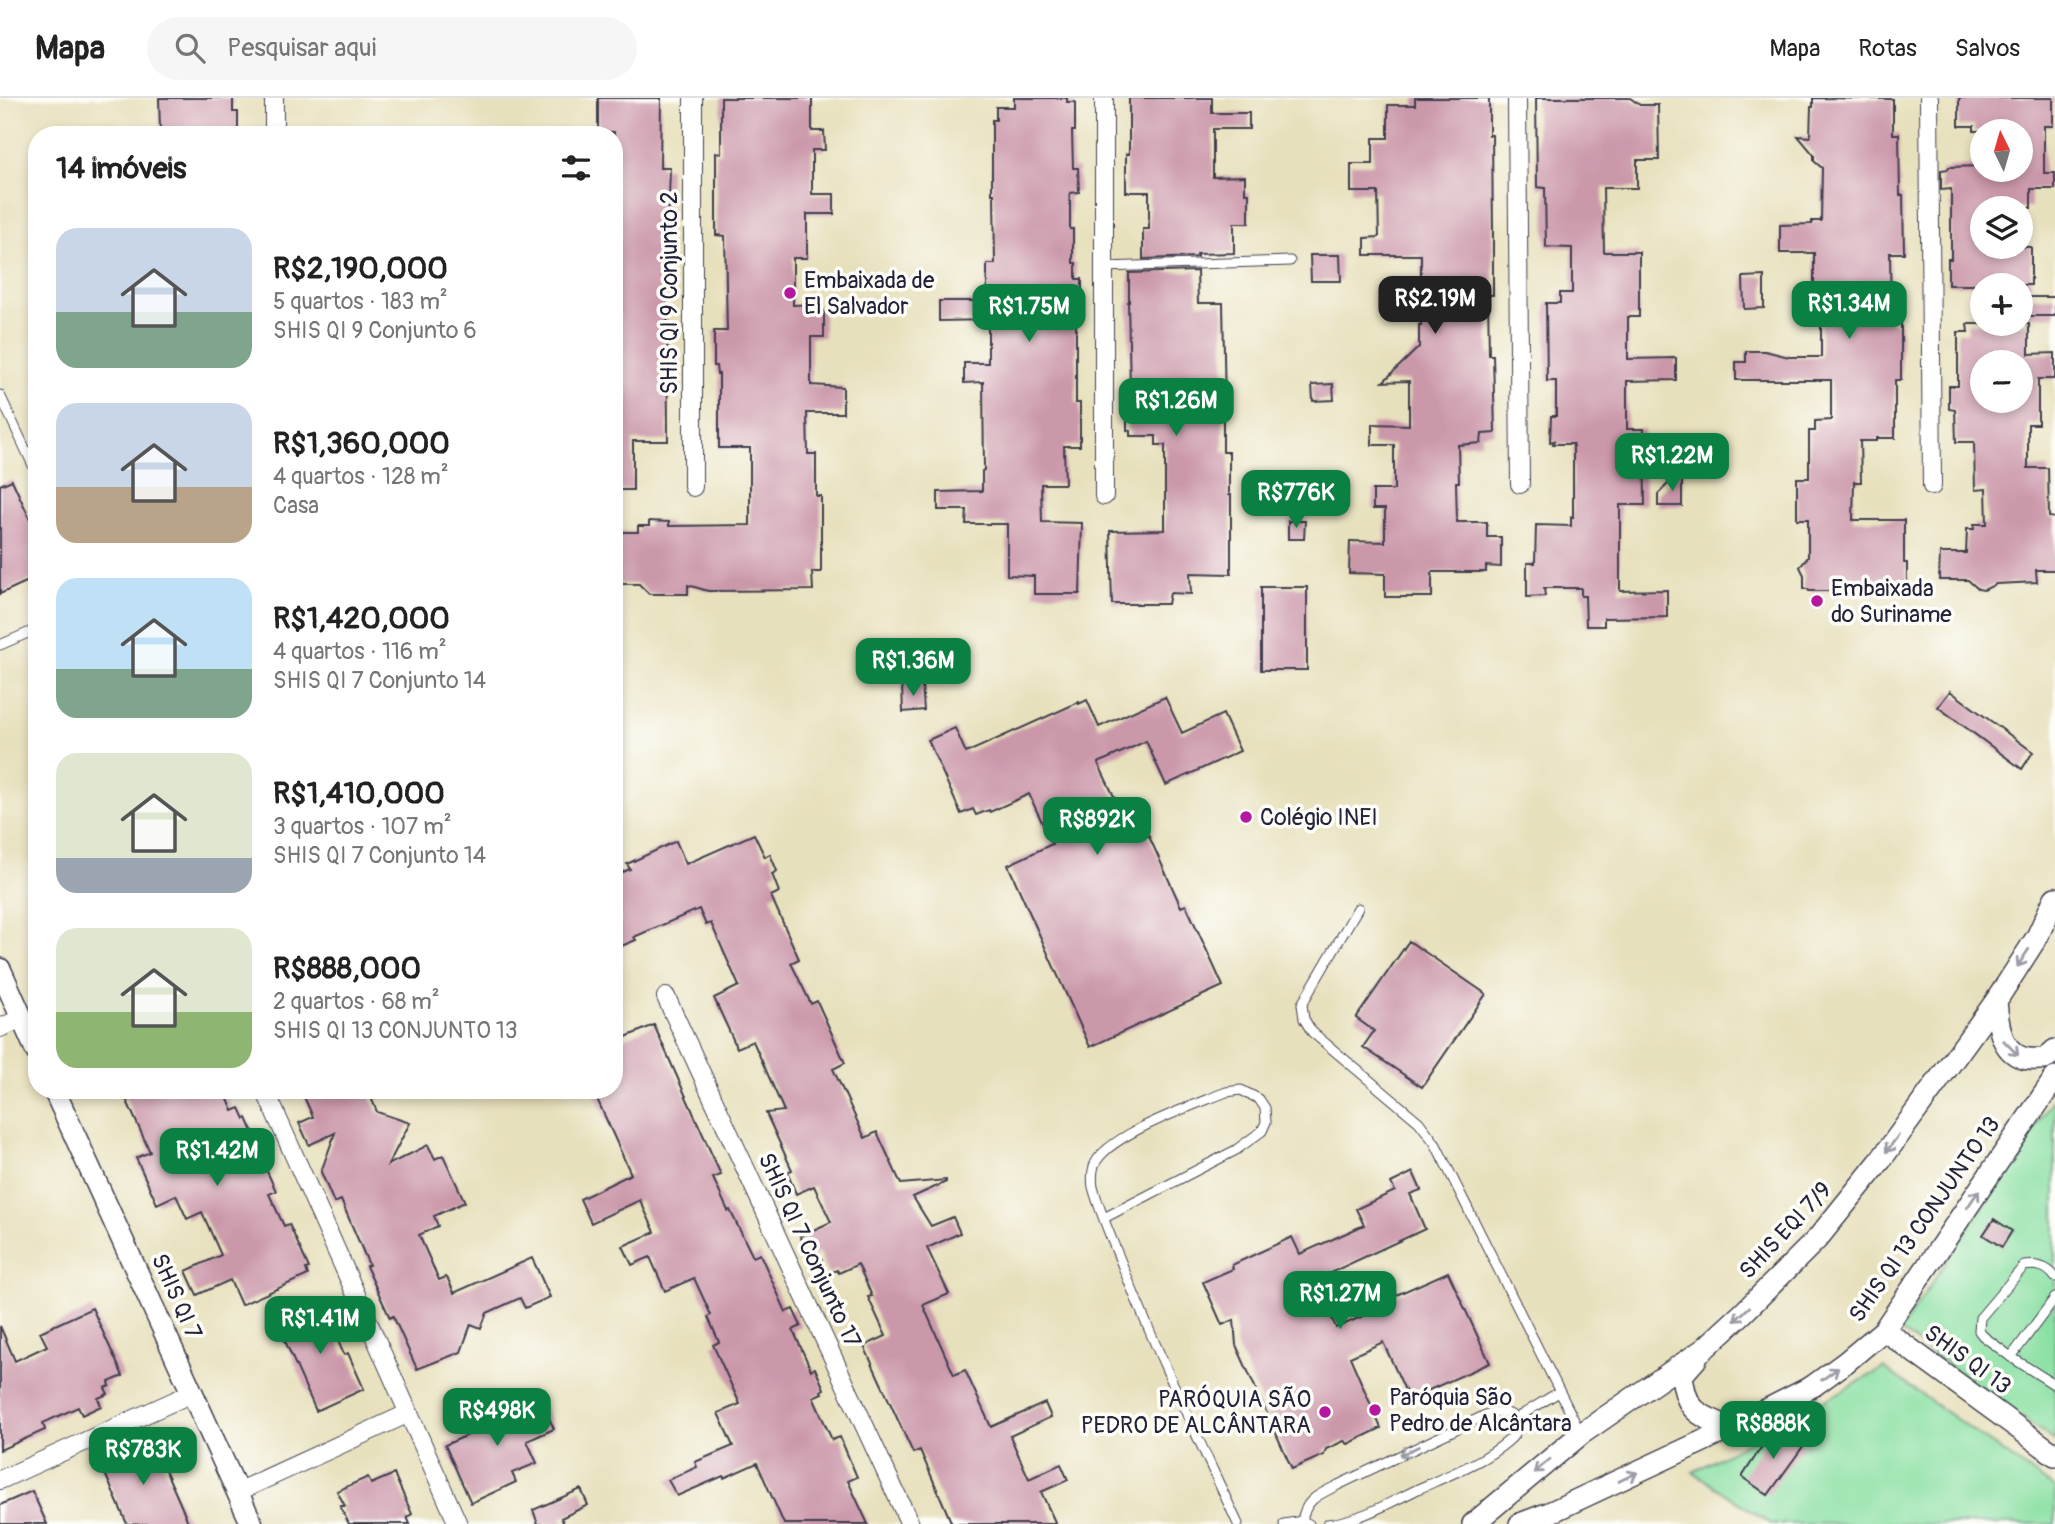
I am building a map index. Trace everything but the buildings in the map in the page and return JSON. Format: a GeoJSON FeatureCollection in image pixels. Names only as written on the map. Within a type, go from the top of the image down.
{"type":"FeatureCollection","features":[{"type":"Feature","properties":{"kind":"street"},"geometry":{"type":"LineString","coordinates":[[274,98],[274,126]]}},
{"type":"Feature","properties":{"kind":"street","name":"SHIS QI 9 Conjunto 2"},"geometry":{"type":"LineString","coordinates":[[693,98],[694,487]]}},
{"type":"Feature","properties":{"kind":"street"},"geometry":{"type":"LineString","coordinates":[[1104,98],[1104,496]]}},
{"type":"Feature","properties":{"kind":"street"},"geometry":{"type":"LineString","coordinates":[[1517,98],[1520,484]]}},
{"type":"Feature","properties":{"kind":"street"},"geometry":{"type":"LineString","coordinates":[[1929,98],[1932,486]]}},
{"type":"Feature","properties":{"kind":"street","name":"SHIS EQI 7/9"},"geometry":{"type":"LineString","coordinates":[[1473,1524],[1581,1434],[1704,1349],[1818,1238],[1880,1161],[1996,1001],[2037,937],[2055,898]]}},
{"type":"Feature","properties":{"kind":"street"},"geometry":{"type":"LineString","coordinates":[[0,969],[28,1032]]}},
{"type":"Feature","properties":{"kind":"street","name":"SHIS QI 7 Conjunto 17"},"geometry":{"type":"LineString","coordinates":[[666,997],[910,1524]]}},
{"type":"Feature","properties":{"kind":"street"},"geometry":{"type":"LineString","coordinates":[[1996,1001],[1998,1030],[2013,1052],[2023,1058],[2045,1059],[2055,1049]]}},
{"type":"Feature","properties":{"kind":"street"},"geometry":{"type":"LineString","coordinates":[[0,1028],[22,1018]]}},
{"type":"Feature","properties":{"kind":"street","name":"SHIS QI 13 CONJUNTO 13"},"geometry":{"type":"LineString","coordinates":[[1520,1524],[1731,1428],[1813,1386],[1846,1362],[1884,1330],[2055,1078]]}},
{"type":"Feature","properties":{"kind":"street","name":"SHIS QI 7"},"geometry":{"type":"LineString","coordinates":[[58,1099],[252,1524]]}},
{"type":"Feature","properties":{"kind":"street"},"geometry":{"type":"LineString","coordinates":[[269,1099],[458,1524]]}},
{"type":"Feature","properties":{"kind":"street","name":"SHIS QI 13"},"geometry":{"type":"LineString","coordinates":[[1884,1330],[2055,1455]]}},
{"type":"Feature","properties":{"kind":"street"},"geometry":{"type":"LineString","coordinates":[[1704,1349],[1682,1375],[1684,1393],[1690,1405],[1701,1416],[1731,1428]]}},
{"type":"Feature","properties":{"kind":"street"},"geometry":{"type":"LineString","coordinates":[[0,1480],[192,1393]]}},
{"type":"Feature","properties":{"kind":"street"},"geometry":{"type":"LineString","coordinates":[[237,1492],[408,1413]]}},
{"type":"Feature","properties":{"kind":"lane"},"geometry":{"type":"LineString","coordinates":[[1104,267],[1290,261]]}},
{"type":"Feature","properties":{"kind":"lane"},"geometry":{"type":"LineString","coordinates":[[0,395],[28,455]]}},
{"type":"Feature","properties":{"kind":"lane"},"geometry":{"type":"LineString","coordinates":[[0,645],[28,633]]}},
{"type":"Feature","properties":{"kind":"lane"},"geometry":{"type":"LineString","coordinates":[[1357,908],[1302,1003],[1304,1019],[1312,1032],[1419,1122],[1435,1143],[1581,1434]]}},
{"type":"Feature","properties":{"kind":"lane"},"geometry":{"type":"LineString","coordinates":[[1104,1218],[1236,1150],[1262,1131],[1266,1122],[1265,1108],[1259,1099],[1241,1090],[1226,1092],[1132,1132],[1106,1149],[1094,1166],[1092,1184],[1104,1218],[1162,1360],[1238,1524]]}},
{"type":"Feature","properties":{"kind":"lane"},"geometry":{"type":"LineString","coordinates":[[2055,1277],[2045,1267],[2024,1266],[1980,1318],[1979,1331],[2011,1357],[2055,1385]]}},
{"type":"Feature","properties":{"kind":"lane"},"geometry":{"type":"LineString","coordinates":[[2011,1357],[2055,1298]]}},
{"type":"Feature","properties":{"kind":"lane"},"geometry":{"type":"LineString","coordinates":[[1515,1419],[1559,1392]]}},
{"type":"Feature","properties":{"kind":"lane"},"geometry":{"type":"LineString","coordinates":[[1284,1524],[1306,1522],[1304,1507],[1318,1495],[1490,1413],[1508,1412],[1515,1419],[1518,1426],[1516,1434],[1507,1443],[1466,1467],[1363,1514],[1341,1523],[1327,1524]]}},
{"type":"Feature","properties":{"kind":"green space"},"geometry":{"type":"Polygon","coordinates":[[[2055,1097],[2055,1441],[1900,1331],[2055,1097]]]}},
{"type":"Feature","properties":{"kind":"green space"},"geometry":{"type":"Polygon","coordinates":[[[1884,1368],[2055,1489],[2055,1524],[1771,1524],[1693,1472],[1884,1368]]]}},
{"type":"Feature","properties":{"kind":"place","name":"Embaixada de El Salvador"},"geometry":{"type":"Point","coordinates":[790,293]}},
{"type":"Feature","properties":{"kind":"place","name":"Embaixada do Suriname"},"geometry":{"type":"Point","coordinates":[1817,601]}},
{"type":"Feature","properties":{"kind":"place","name":"Colégio INEI"},"geometry":{"type":"Point","coordinates":[1246,817]}},
{"type":"Feature","properties":{"kind":"place","name":"Paróquia São Pedro de Alcântara"},"geometry":{"type":"Point","coordinates":[1375,1410]}},
{"type":"Feature","properties":{"kind":"place","name":"PARÓQUIA SÃO PEDRO DE ALCÂNTARA"},"geometry":{"type":"Point","coordinates":[1325,1412]}}]}
